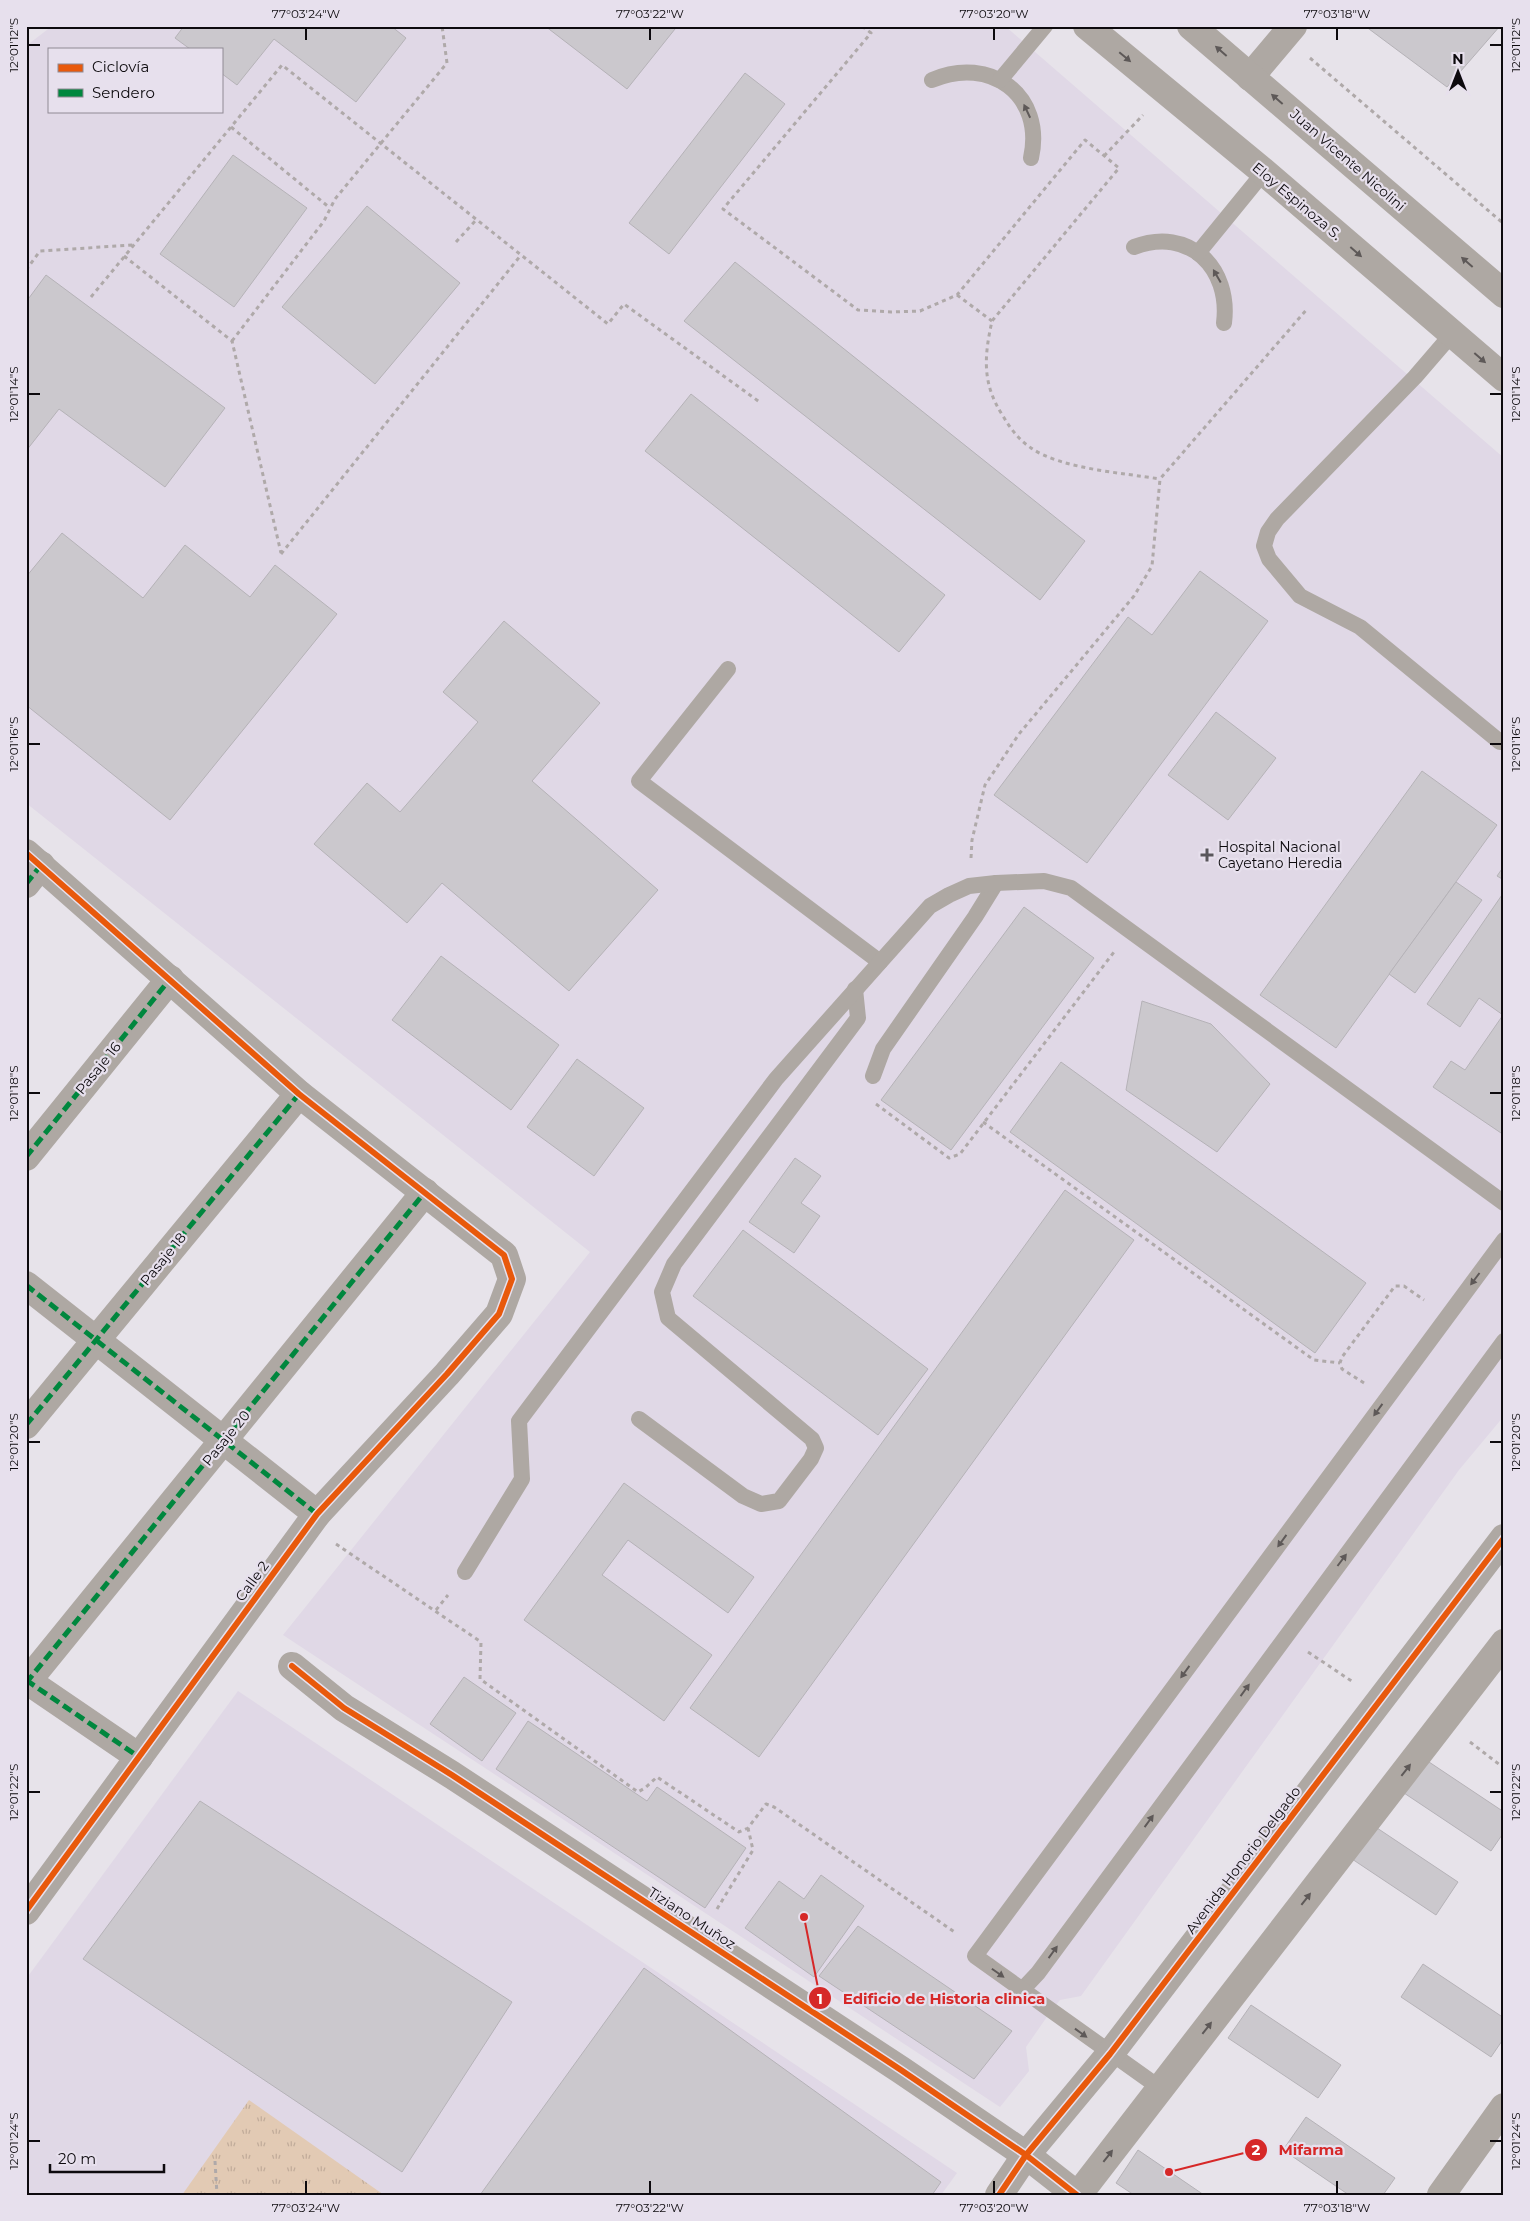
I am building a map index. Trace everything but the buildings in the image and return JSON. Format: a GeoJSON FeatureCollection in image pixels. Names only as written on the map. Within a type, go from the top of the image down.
{"type":"FeatureCollection","features":[{"type":"Feature","properties":{"kind":"street","name":"Eloy Espinoza S."},"geometry":{"type":"LineString","coordinates":[[1087,26],[1264,172],[1504,378]]}},
{"type":"Feature","properties":{"kind":"street","name":"Juan Vicente Nicolini"},"geometry":{"type":"LineString","coordinates":[[1192,26],[1504,294]]}},
{"type":"Feature","properties":{"kind":"street"},"geometry":{"type":"LineString","coordinates":[[1250,77],[1289,31]]}},
{"type":"Feature","properties":{"kind":"street"},"geometry":{"type":"LineString","coordinates":[[31,868],[170,980],[299,1094],[424,1192]]}},
{"type":"Feature","properties":{"kind":"street","name":"Pasaje 16"},"geometry":{"type":"LineString","coordinates":[[26,1157],[170,980]]}},
{"type":"Feature","properties":{"kind":"street","name":"Pasaje 18"},"geometry":{"type":"LineString","coordinates":[[26,1425],[299,1094]]}},
{"type":"Feature","properties":{"kind":"street","name":"Calle 2"},"geometry":{"type":"LineString","coordinates":[[26,1911],[313,1520],[448,1374],[499,1314],[512,1279],[504,1256],[424,1192]]}},
{"type":"Feature","properties":{"kind":"street","name":"Pasaje 20"},"geometry":{"type":"LineString","coordinates":[[27,1681],[225,1441],[424,1192]]}},
{"type":"Feature","properties":{"kind":"street"},"geometry":{"type":"LineString","coordinates":[[26,1286],[225,1441],[313,1520]]}},
{"type":"Feature","properties":{"kind":"street","name":"Avenida Honorio Delgado"},"geometry":{"type":"LineString","coordinates":[[999,2195],[1026,2154],[1110,2054],[1504,1538]]}},
{"type":"Feature","properties":{"kind":"street"},"geometry":{"type":"LineString","coordinates":[[1077,2195],[1504,1643]]}},
{"type":"Feature","properties":{"kind":"street","name":"Tiziano Muñoz"},"geometry":{"type":"LineString","coordinates":[[292,1666],[344,1708],[452,1775],[1026,2154],[1077,2195]]}},
{"type":"Feature","properties":{"kind":"street"},"geometry":{"type":"LineString","coordinates":[[27,1681],[139,1757]]}},
{"type":"Feature","properties":{"kind":"street"},"geometry":{"type":"LineString","coordinates":[[1441,2195],[1500,2122]]}},
{"type":"Feature","properties":{"kind":"lane"},"geometry":{"type":"LineString","coordinates":[[1000,80],[1045,26]]}},
{"type":"Feature","properties":{"kind":"lane"},"geometry":{"type":"LineString","coordinates":[[932,80],[946,74],[964,71],[982,73],[1000,80],[1012,89],[1030,114],[1034,144],[1031,158]]}},
{"type":"Feature","properties":{"kind":"lane"},"geometry":{"type":"LineString","coordinates":[[1198,253],[1264,172]]}},
{"type":"Feature","properties":{"kind":"lane"},"geometry":{"type":"LineString","coordinates":[[1134,247],[1147,242],[1163,241],[1182,244],[1198,253],[1208,262],[1221,283],[1225,296],[1224,323]]}},
{"type":"Feature","properties":{"kind":"lane"},"geometry":{"type":"LineString","coordinates":[[1452,334],[1415,377],[1277,519],[1268,532],[1264,546],[1269,560],[1300,596],[1360,627],[1500,742],[1504,742]]}},
{"type":"Feature","properties":{"kind":"lane"},"geometry":{"type":"LineString","coordinates":[[728,669],[639,781],[880,962]]}},
{"type":"Feature","properties":{"kind":"lane"},"geometry":{"type":"LineString","coordinates":[[465,1572],[522,1479],[519,1422],[776,1079],[930,906],[969,886],[1044,881],[1071,888],[1504,1203]]}},
{"type":"Feature","properties":{"kind":"lane"},"geometry":{"type":"LineString","coordinates":[[873,1076],[883,1049],[975,917],[996,883]]}},
{"type":"Feature","properties":{"kind":"lane"},"geometry":{"type":"LineString","coordinates":[[639,1419],[743,1496],[761,1504],[778,1501],[811,1459],[816,1448],[812,1439],[668,1318],[662,1292],[674,1264],[858,1018],[855,989]]}},
{"type":"Feature","properties":{"kind":"lane"},"geometry":{"type":"LineString","coordinates":[[1160,2088],[975,1956],[1504,1240]]}},
{"type":"Feature","properties":{"kind":"lane"},"geometry":{"type":"LineString","coordinates":[[1022,1990],[1038,1973],[1504,1341]]}},
{"type":"Feature","properties":{"kind":"path"},"geometry":{"type":"LineString","coordinates":[[232,341],[324,221],[335,199],[448,63],[442,26]]}},
{"type":"Feature","properties":{"kind":"path"},"geometry":{"type":"LineString","coordinates":[[862,26],[871,33],[724,209],[858,310],[891,312],[920,310],[957,295],[1085,140],[1119,168],[992,321],[987,343],[985,373],[994,402],[1012,431],[1031,448],[1058,460],[1087,467],[1160,479]]}},
{"type":"Feature","properties":{"kind":"path"},"geometry":{"type":"LineString","coordinates":[[1289,31],[1504,224]]}},
{"type":"Feature","properties":{"kind":"path"},"geometry":{"type":"LineString","coordinates":[[91,297],[282,65],[608,324],[624,304],[761,403]]}},
{"type":"Feature","properties":{"kind":"path"},"geometry":{"type":"LineString","coordinates":[[232,127],[330,208]]}},
{"type":"Feature","properties":{"kind":"path"},"geometry":{"type":"LineString","coordinates":[[456,242],[476,219]]}},
{"type":"Feature","properties":{"kind":"path"},"geometry":{"type":"LineString","coordinates":[[26,270],[40,251],[134,245]]}},
{"type":"Feature","properties":{"kind":"path"},"geometry":{"type":"LineString","coordinates":[[124,256],[232,341],[281,554],[521,254]]}},
{"type":"Feature","properties":{"kind":"path"},"geometry":{"type":"LineString","coordinates":[[957,295],[992,321]]}},
{"type":"Feature","properties":{"kind":"path"},"geometry":{"type":"LineString","coordinates":[[969,886],[972,840],[985,785],[1019,734],[1134,596],[1152,566],[1160,479],[1308,308]]}},
{"type":"Feature","properties":{"kind":"path"},"geometry":{"type":"LineString","coordinates":[[873,1076],[876,1104],[949,1158],[960,1154],[1131,931]]}},
{"type":"Feature","properties":{"kind":"path"},"geometry":{"type":"LineString","coordinates":[[983,1122],[1314,1360],[1340,1363]]}},
{"type":"Feature","properties":{"kind":"path"},"geometry":{"type":"LineString","coordinates":[[1387,1398],[1342,1369],[1340,1363],[1342,1357],[1395,1286],[1404,1286],[1448,1316]]}},
{"type":"Feature","properties":{"kind":"path"},"geometry":{"type":"LineString","coordinates":[[313,1520],[481,1642],[480,1679],[638,1792],[646,1788],[657,1777],[739,1832],[748,1828],[766,1804],[774,1807],[980,1950]]}},
{"type":"Feature","properties":{"kind":"path"},"geometry":{"type":"LineString","coordinates":[[1443,1721],[1504,1768]]}},
{"type":"Feature","properties":{"kind":"path"},"geometry":{"type":"LineString","coordinates":[[699,1938],[752,1850],[748,1828]]}},
{"type":"Feature","properties":{"kind":"path"},"geometry":{"type":"LineString","coordinates":[[215,2161],[218,2195]]}},
{"type":"Feature","properties":{"kind":"shaded area"},"geometry":{"type":"Polygon","coordinates":[[[52,26],[1005,26],[1504,458],[1504,1416],[1459,1470],[1081,1996],[1060,2000],[1051,2011],[1026,2047],[1029,2071],[1000,2107],[283,1635],[590,1252],[26,803],[26,46],[52,26]]]}},
{"type":"Feature","properties":{"kind":"shaded area"},"geometry":{"type":"Polygon","coordinates":[[[238,1691],[957,2173],[941,2195],[26,2195],[26,1979],[238,1691]]]}},
{"type":"Feature","properties":{"kind":"green space"},"geometry":{"type":"Polygon","coordinates":[[[249,2100],[384,2195],[182,2195],[249,2100]]]}},
{"type":"Feature","properties":{"kind":"marked path"},"geometry":{"type":"LineString","coordinates":[[26,884],[41,865]]}},
{"type":"Feature","properties":{"kind":"marked path"},"geometry":{"type":"LineString","coordinates":[[26,1157],[170,979]]}},
{"type":"Feature","properties":{"kind":"marked path"},"geometry":{"type":"LineString","coordinates":[[26,1425],[299,1094]]}},
{"type":"Feature","properties":{"kind":"marked path"},"geometry":{"type":"LineString","coordinates":[[26,1683],[425,1192]]}},
{"type":"Feature","properties":{"kind":"marked path"},"geometry":{"type":"LineString","coordinates":[[26,1285],[317,1514]]}},
{"type":"Feature","properties":{"kind":"marked path"},"geometry":{"type":"LineString","coordinates":[[26,1680],[139,1757]]}},
{"type":"Feature","properties":{"kind":"cycle path"},"geometry":{"type":"LineString","coordinates":[[26,853],[299,1094],[504,1255],[512,1279],[499,1314],[447,1374],[317,1514],[26,1911]]}},
{"type":"Feature","properties":{"kind":"cycle path"},"geometry":{"type":"LineString","coordinates":[[999,2195],[1026,2155],[1110,2054],[1504,1538]]}},
{"type":"Feature","properties":{"kind":"cycle path"},"geometry":{"type":"LineString","coordinates":[[292,1666],[344,1708],[452,1775],[901,2070],[1026,2155],[1077,2195]]}},
{"type":"Feature","properties":{"kind":"place","name":"Hospital Nacional Cayetano Heredia"},"geometry":{"type":"Point","coordinates":[1207,855]}},
{"type":"Feature","properties":{"kind":"place","name":"Edificio de Historia clinica"},"geometry":{"type":"Point","coordinates":[804,1917]}},
{"type":"Feature","properties":{"kind":"place","name":"Mifarma"},"geometry":{"type":"Point","coordinates":[1169,2172]}}]}
